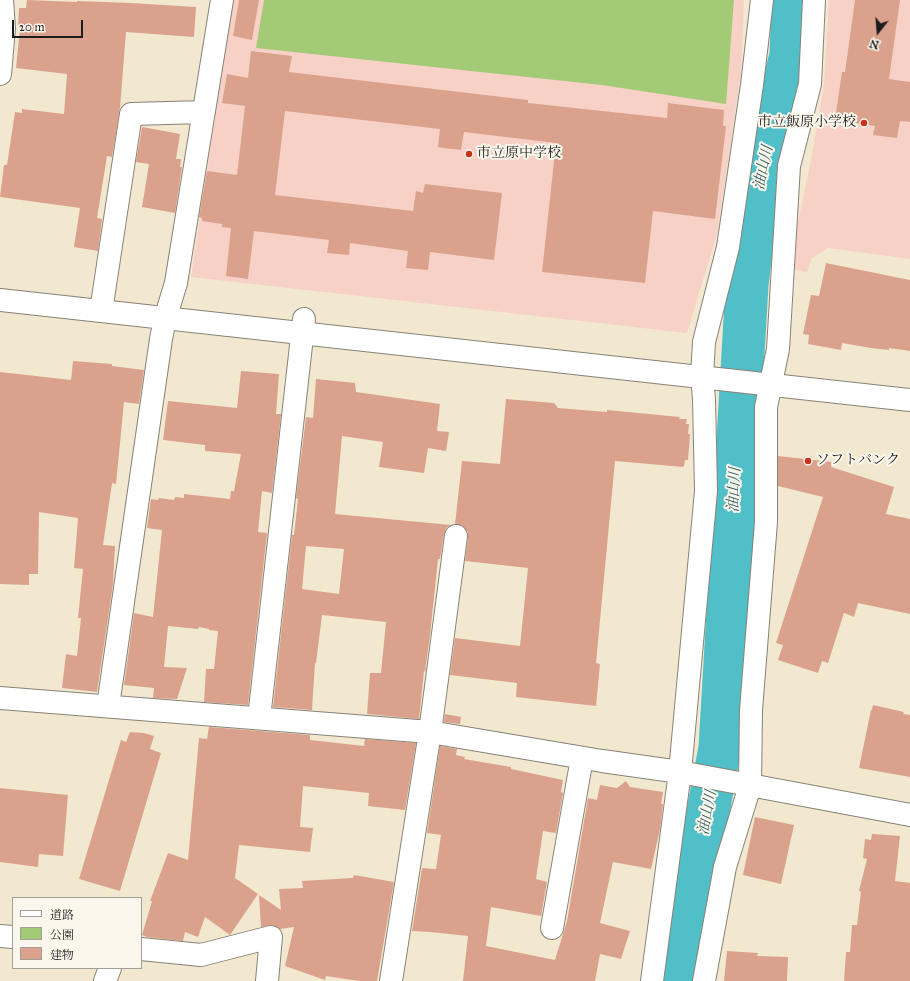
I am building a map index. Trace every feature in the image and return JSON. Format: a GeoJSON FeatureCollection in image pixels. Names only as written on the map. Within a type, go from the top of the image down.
{"type":"FeatureCollection","features":[{"type":"Feature","properties":{"kind":"street"},"geometry":{"type":"LineString","coordinates":[[0,74],[4,28],[2,0]]}},
{"type":"Feature","properties":{"kind":"street"},"geometry":{"type":"LineString","coordinates":[[108,706],[151,402],[167,312],[176,283],[222,0]]}},
{"type":"Feature","properties":{"kind":"street"},"geometry":{"type":"LineString","coordinates":[[652,981],[680,772],[706,491],[704,399],[709,370],[704,342],[728,247],[752,85],[762,0]]}},
{"type":"Feature","properties":{"kind":"street"},"geometry":{"type":"LineString","coordinates":[[704,981],[725,867],[750,786],[751,710],[766,522],[766,377],[778,349],[789,166],[810,84],[814,0]]}},
{"type":"Feature","properties":{"kind":"street"},"geometry":{"type":"LineString","coordinates":[[102,304],[131,114],[204,112]]}},
{"type":"Feature","properties":{"kind":"street"},"geometry":{"type":"LineString","coordinates":[[0,285],[102,304],[709,370],[766,377],[910,400]]}},
{"type":"Feature","properties":{"kind":"street"},"geometry":{"type":"LineString","coordinates":[[0,300],[102,304]]}},
{"type":"Feature","properties":{"kind":"street"},"geometry":{"type":"LineString","coordinates":[[259,718],[303,326]]}},
{"type":"Feature","properties":{"kind":"street"},"geometry":{"type":"LineString","coordinates":[[766,377],[910,385]]}},
{"type":"Feature","properties":{"kind":"street"},"geometry":{"type":"LineString","coordinates":[[392,981],[430,732],[456,536]]}},
{"type":"Feature","properties":{"kind":"street"},"geometry":{"type":"LineString","coordinates":[[0,698],[430,732],[582,758],[680,772],[910,815]]}},
{"type":"Feature","properties":{"kind":"street"},"geometry":{"type":"LineString","coordinates":[[552,928],[582,758]]}},
{"type":"Feature","properties":{"kind":"street"},"geometry":{"type":"LineString","coordinates":[[0,936],[12,937]]}},
{"type":"Feature","properties":{"kind":"street"},"geometry":{"type":"LineString","coordinates":[[142,949],[202,955],[271,937],[266,981]]}},
{"type":"Feature","properties":{"kind":"street"},"geometry":{"type":"LineString","coordinates":[[105,981],[110,969]]}},
{"type":"Feature","properties":{"kind":"shaded area","name":"市立原中学校"},"geometry":{"type":"Polygon","coordinates":[[[233,0],[744,0],[741,73],[717,234],[687,333],[191,277],[233,0]]]}},
{"type":"Feature","properties":{"kind":"shaded area","name":"市立飯原小学校"},"geometry":{"type":"Polygon","coordinates":[[[829,0],[910,0],[910,259],[828,248],[812,258],[807,272],[788,268],[811,161],[824,84],[829,0]]]}},
{"type":"Feature","properties":{"kind":"green space"},"geometry":{"type":"Polygon","coordinates":[[[264,0],[734,0],[726,104],[602,85],[256,48],[264,0]]]}},
{"type":"Feature","properties":{"kind":"building"},"geometry":{"type":"Polygon","coordinates":[[[27,0],[131,3],[196,7],[194,37],[126,32],[120,108],[112,157],[107,156],[97,218],[102,219],[98,251],[74,247],[80,208],[0,197],[4,165],[7,165],[15,112],[22,113],[22,109],[64,114],[67,74],[16,68],[20,28],[18,28],[19,8],[26,8],[27,0]]]}},
{"type":"Feature","properties":{"kind":"building"},"geometry":{"type":"Polygon","coordinates":[[[239,0],[259,0],[252,40],[233,36],[239,0]]]}},
{"type":"Feature","properties":{"kind":"building"},"geometry":{"type":"Polygon","coordinates":[[[855,0],[900,0],[889,79],[910,82],[910,122],[900,121],[897,138],[873,135],[875,126],[835,120],[842,72],[845,72],[855,0]]]}},
{"type":"Feature","properties":{"kind":"building"},"geometry":{"type":"Polygon","coordinates":[[[251,51],[292,56],[289,72],[528,100],[528,103],[667,118],[668,103],[724,110],[723,126],[726,126],[715,219],[653,211],[645,283],[542,272],[556,143],[464,132],[461,150],[443,148],[438,147],[440,129],[285,111],[275,195],[413,211],[416,191],[423,193],[425,184],[502,193],[494,260],[430,252],[428,270],[406,268],[408,251],[350,243],[349,255],[327,253],[329,240],[254,231],[248,279],[226,276],[231,228],[222,227],[222,224],[202,221],[202,218],[199,217],[207,171],[237,175],[245,106],[222,103],[227,74],[248,78],[251,51]]]}},
{"type":"Feature","properties":{"kind":"building"},"geometry":{"type":"Polygon","coordinates":[[[142,127],[180,134],[176,159],[181,159],[180,167],[182,167],[175,213],[142,207],[149,164],[136,162],[142,127]]]}},
{"type":"Feature","properties":{"kind":"building"},"geometry":{"type":"Polygon","coordinates":[[[826,263],[910,280],[910,351],[889,348],[889,350],[871,348],[842,343],[841,350],[808,344],[809,335],[803,334],[811,295],[819,296],[826,263]]]}},
{"type":"Feature","properties":{"kind":"building"},"geometry":{"type":"Polygon","coordinates":[[[73,361],[112,364],[112,366],[144,370],[139,404],[124,402],[116,484],[112,483],[103,545],[115,546],[113,584],[97,692],[62,688],[66,654],[77,656],[81,618],[78,618],[83,569],[74,568],[78,518],[39,512],[38,574],[29,574],[29,585],[0,584],[0,372],[71,380],[73,361]]]}},
{"type":"Feature","properties":{"kind":"building"},"geometry":{"type":"Polygon","coordinates":[[[241,371],[279,374],[276,414],[281,414],[272,493],[262,491],[258,532],[267,533],[248,705],[204,702],[206,669],[214,669],[218,631],[199,627],[198,629],[168,626],[164,667],[187,668],[177,699],[153,698],[154,688],[124,685],[134,613],[153,617],[162,530],[147,528],[151,499],[158,500],[159,498],[174,500],[175,497],[184,498],[184,494],[230,499],[231,491],[234,491],[241,454],[205,451],[205,445],[163,440],[168,401],[237,408],[241,371]]]}},
{"type":"Feature","properties":{"kind":"building"},"geometry":{"type":"Polygon","coordinates":[[[316,379],[355,383],[356,392],[440,404],[437,431],[449,432],[446,451],[428,448],[424,473],[379,467],[383,442],[342,436],[335,514],[451,525],[446,528],[440,559],[438,559],[419,719],[367,714],[370,673],[381,673],[386,622],[322,615],[315,663],[312,710],[273,707],[292,535],[294,535],[298,499],[296,498],[306,417],[313,418],[316,379]],[[306,546],[302,589],[339,594],[344,549],[306,546]]]}},
{"type":"Feature","properties":{"kind":"building"},"geometry":{"type":"Polygon","coordinates":[[[506,399],[554,403],[558,408],[607,412],[607,410],[680,417],[679,419],[687,419],[686,424],[689,424],[688,434],[690,434],[688,460],[685,460],[683,467],[615,461],[596,663],[600,664],[596,706],[516,697],[517,683],[450,675],[455,638],[520,646],[528,568],[465,561],[468,532],[463,526],[455,524],[462,461],[500,464],[506,399]]]}},
{"type":"Feature","properties":{"kind":"building"},"geometry":{"type":"Polygon","coordinates":[[[778,456],[832,462],[831,467],[894,487],[886,514],[910,519],[910,614],[858,603],[854,617],[844,613],[828,663],[822,661],[818,673],[778,660],[783,645],[776,643],[823,497],[778,486],[778,456]]]}},
{"type":"Feature","properties":{"kind":"building"},"geometry":{"type":"Polygon","coordinates":[[[873,705],[904,712],[903,714],[910,715],[910,777],[859,768],[873,705]]]}},
{"type":"Feature","properties":{"kind":"building"},"geometry":{"type":"Polygon","coordinates":[[[445,714],[461,717],[460,724],[444,722],[445,714]]]}},
{"type":"Feature","properties":{"kind":"building"},"geometry":{"type":"Polygon","coordinates":[[[209,727],[310,735],[310,740],[364,746],[365,739],[416,743],[405,810],[368,806],[369,793],[303,786],[300,827],[313,828],[310,852],[239,845],[235,878],[258,894],[230,935],[205,917],[198,937],[185,932],[183,941],[147,937],[142,935],[152,901],[150,901],[168,853],[188,860],[199,738],[207,739],[209,727]]]}},
{"type":"Feature","properties":{"kind":"building"},"geometry":{"type":"Polygon","coordinates":[[[130,732],[144,733],[154,736],[150,749],[161,753],[120,891],[79,879],[121,740],[126,742],[130,732]]]}},
{"type":"Feature","properties":{"kind":"building"},"geometry":{"type":"Polygon","coordinates":[[[440,746],[457,749],[456,755],[465,757],[464,759],[511,767],[511,769],[563,780],[561,792],[563,793],[556,833],[543,831],[536,879],[547,882],[541,916],[491,907],[486,946],[555,960],[567,921],[588,798],[597,800],[600,785],[617,788],[626,781],[630,787],[663,792],[660,829],[651,869],[613,862],[600,923],[630,931],[621,959],[600,954],[595,981],[463,981],[468,936],[412,931],[422,868],[436,869],[441,835],[427,833],[440,746]]]}},
{"type":"Feature","properties":{"kind":"building"},"geometry":{"type":"Polygon","coordinates":[[[0,788],[68,795],[63,856],[39,854],[38,867],[0,862],[0,788]]]}},
{"type":"Feature","properties":{"kind":"building"},"geometry":{"type":"Polygon","coordinates":[[[755,817],[794,825],[781,884],[743,875],[755,817]]]}},
{"type":"Feature","properties":{"kind":"building"},"geometry":{"type":"Polygon","coordinates":[[[872,834],[900,836],[895,881],[910,883],[910,981],[844,981],[846,952],[850,952],[852,925],[857,925],[861,892],[859,891],[867,859],[863,858],[865,839],[871,840],[872,834]]]}},
{"type":"Feature","properties":{"kind":"building"},"geometry":{"type":"Polygon","coordinates":[[[354,875],[394,882],[377,981],[359,981],[326,976],[325,980],[285,966],[294,927],[280,929],[273,925],[261,927],[259,895],[281,910],[279,889],[303,888],[302,881],[353,878],[354,875]]]}},
{"type":"Feature","properties":{"kind":"building"},"geometry":{"type":"Polygon","coordinates":[[[727,951],[758,953],[757,956],[788,957],[787,981],[724,981],[727,951]]]}},
{"type":"Feature","properties":{"kind":"waterway","name":"油山川"},"geometry":{"type":"LineString","coordinates":[[676,981],[720,748],[747,285],[759,183],[791,55],[793,0]]}},
{"type":"Feature","properties":{"kind":"place","name":"市立飯原小学校"},"geometry":{"type":"Point","coordinates":[864,123]}},
{"type":"Feature","properties":{"kind":"place","name":"市立原中学校"},"geometry":{"type":"Point","coordinates":[469,154]}},
{"type":"Feature","properties":{"kind":"place","name":"ソフトバンク"},"geometry":{"type":"Point","coordinates":[808,461]}}]}
